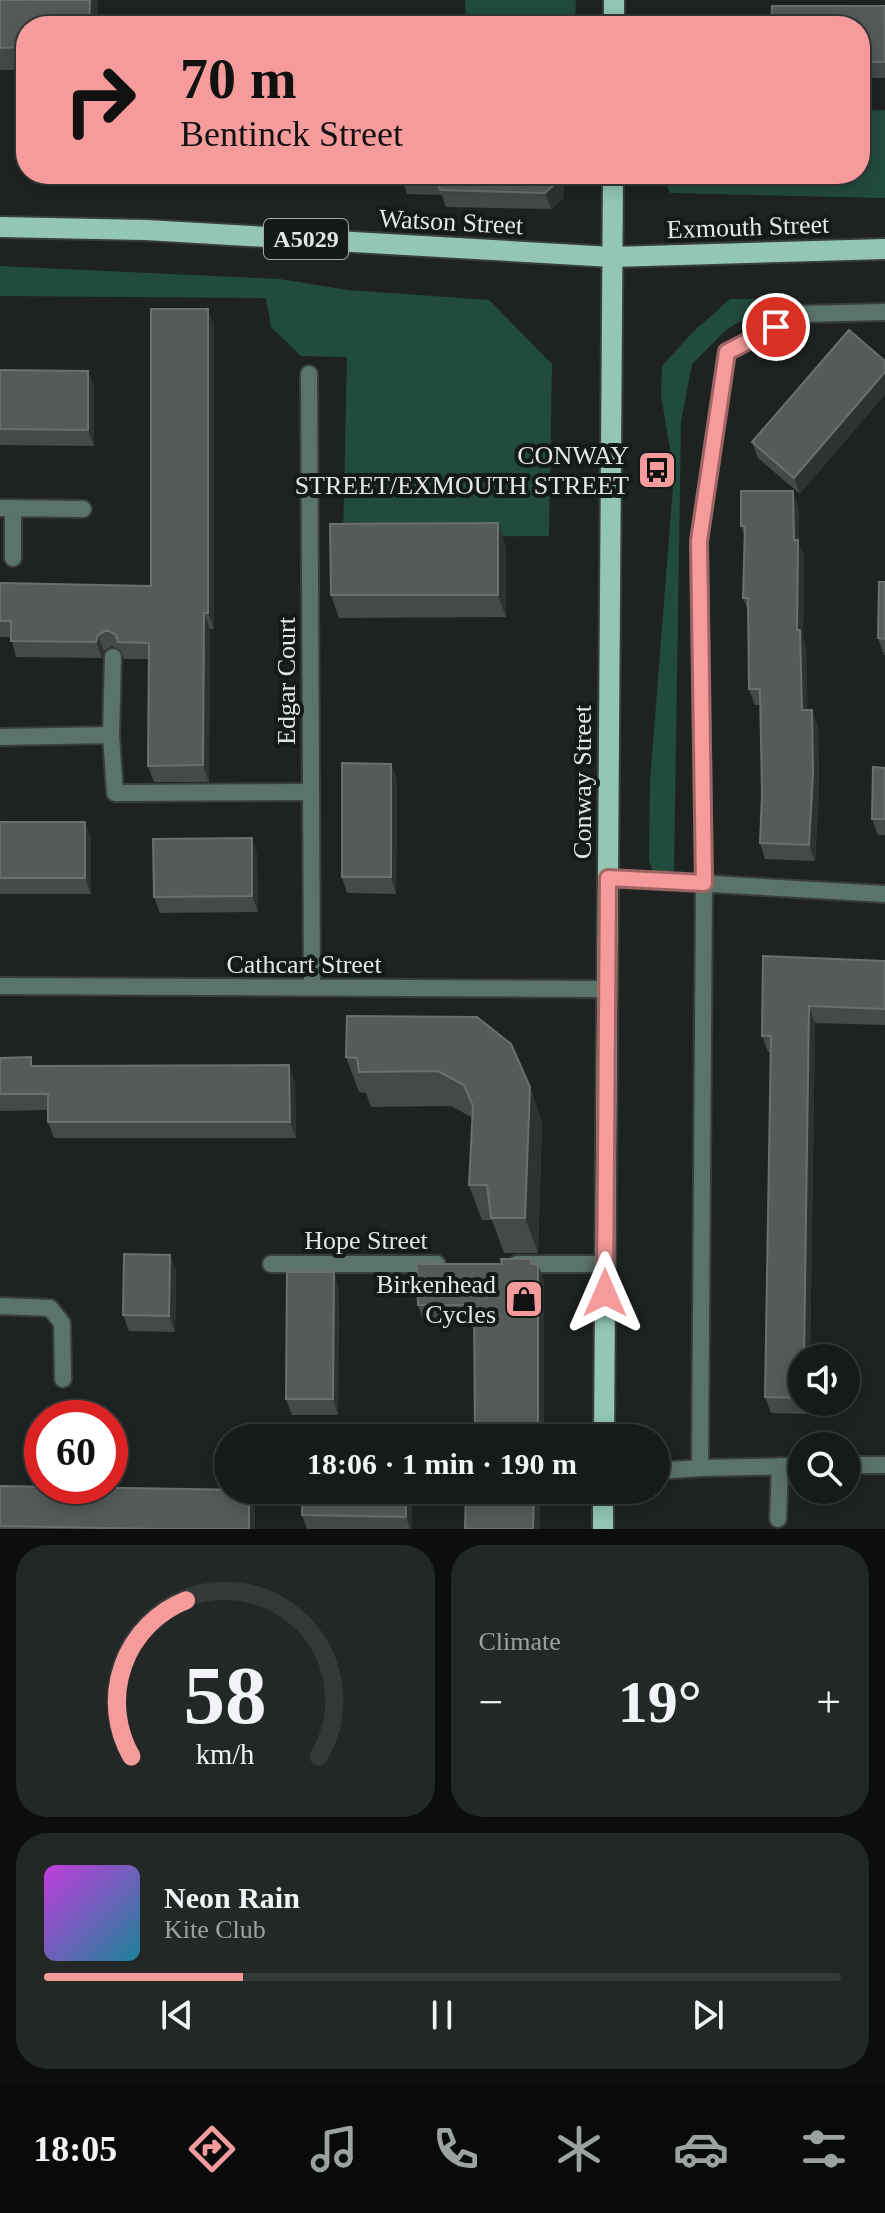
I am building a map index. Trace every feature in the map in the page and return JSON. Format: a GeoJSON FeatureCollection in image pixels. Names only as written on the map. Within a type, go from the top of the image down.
{"type":"FeatureCollection","features":[{"type":"Feature","properties":{"kind":"main road","name":"Conway Street"},"geometry":{"type":"LineString","coordinates":[[604,1424],[613,184]]}},
{"type":"Feature","properties":{"kind":"main road","name":"Watson Street"},"geometry":{"type":"LineString","coordinates":[[0,227],[146,230],[612,257]]}},
{"type":"Feature","properties":{"kind":"main road","name":"Exmouth Street"},"geometry":{"type":"LineString","coordinates":[[612,257],[885,249]]}},
{"type":"Feature","properties":{"kind":"main road"},"geometry":{"type":"LineString","coordinates":[[603,1504],[603,1529]]}},
{"type":"Feature","properties":{"kind":"street"},"geometry":{"type":"LineString","coordinates":[[700,1468],[704,883],[699,541],[727,352],[800,314],[885,312]]}},
{"type":"Feature","properties":{"kind":"street","name":"Edgar Court"},"geometry":{"type":"LineString","coordinates":[[309,374],[312,988]]}},
{"type":"Feature","properties":{"kind":"street"},"geometry":{"type":"LineString","coordinates":[[13,558],[6,508],[83,509]]}},
{"type":"Feature","properties":{"kind":"street"},"geometry":{"type":"LineString","coordinates":[[113,657],[111,735],[115,793],[310,792]]}},
{"type":"Feature","properties":{"kind":"street"},"geometry":{"type":"LineString","coordinates":[[0,737],[111,735]]}},
{"type":"Feature","properties":{"kind":"street"},"geometry":{"type":"LineString","coordinates":[[608,878],[885,894]]}},
{"type":"Feature","properties":{"kind":"street","name":"Cathcart Street"},"geometry":{"type":"LineString","coordinates":[[0,986],[607,989]]}},
{"type":"Feature","properties":{"kind":"street","name":"Hope Street"},"geometry":{"type":"LineString","coordinates":[[271,1264],[446,1264]]}},
{"type":"Feature","properties":{"kind":"street"},"geometry":{"type":"LineString","coordinates":[[494,1264],[605,1264]]}},
{"type":"Feature","properties":{"kind":"street"},"geometry":{"type":"LineString","coordinates":[[0,1306],[50,1308],[62,1323],[63,1379]]}},
{"type":"Feature","properties":{"kind":"street"},"geometry":{"type":"LineString","coordinates":[[860,1465],[885,1465]]}},
{"type":"Feature","properties":{"kind":"street"},"geometry":{"type":"LineString","coordinates":[[778,1519],[780,1466]]}},
{"type":"Feature","properties":{"kind":"street"},"geometry":{"type":"LineString","coordinates":[[670,1470],[788,1466]]}},
{"type":"Feature","properties":{"kind":"green space"},"geometry":{"type":"Polygon","coordinates":[[[465,0],[576,0],[575,16],[466,16],[465,0]]]}},
{"type":"Feature","properties":{"kind":"green space"},"geometry":{"type":"Polygon","coordinates":[[[885,110],[885,198],[670,193],[666,184],[870,184],[870,111],[885,110]]]}},
{"type":"Feature","properties":{"kind":"green space"},"geometry":{"type":"Polygon","coordinates":[[[0,266],[279,279],[348,290],[489,300],[552,364],[549,536],[343,537],[347,357],[301,356],[271,327],[266,298],[0,296],[0,266]]]}},
{"type":"Feature","properties":{"kind":"green space"},"geometry":{"type":"Polygon","coordinates":[[[730,299],[777,299],[726,330],[692,364],[681,422],[674,871],[653,872],[649,861],[650,781],[674,474],[661,395],[662,366],[693,332],[730,299]]]}},
{"type":"Feature","properties":{"kind":"building"},"geometry":{"type":"Polygon","coordinates":[[[0,0],[90,0],[89,16],[16,16],[16,47],[0,48],[0,0]]]}},
{"type":"Feature","properties":{"kind":"building"},"geometry":{"type":"Polygon","coordinates":[[[772,6],[885,6],[885,62],[870,62],[870,16],[772,16],[772,6]]]}},
{"type":"Feature","properties":{"kind":"building"},"geometry":{"type":"Polygon","coordinates":[[[439,184],[555,184],[545,193],[440,190],[439,184]]]}},
{"type":"Feature","properties":{"kind":"building"},"geometry":{"type":"Polygon","coordinates":[[[151,309],[208,309],[208,613],[204,613],[203,765],[148,766],[149,643],[118,642],[116,635],[107,630],[98,635],[96,642],[11,641],[11,621],[0,621],[0,583],[151,586],[151,309]]]}},
{"type":"Feature","properties":{"kind":"building"},"geometry":{"type":"Polygon","coordinates":[[[849,330],[885,361],[885,372],[794,478],[752,442],[849,330]]]}},
{"type":"Feature","properties":{"kind":"building"},"geometry":{"type":"Polygon","coordinates":[[[0,370],[88,371],[88,430],[0,429],[0,370]]]}},
{"type":"Feature","properties":{"kind":"building"},"geometry":{"type":"Polygon","coordinates":[[[741,491],[793,491],[794,540],[798,540],[797,630],[800,630],[802,710],[812,710],[813,774],[809,845],[760,843],[760,689],[749,689],[748,598],[743,598],[745,526],[741,526],[741,491]]]}},
{"type":"Feature","properties":{"kind":"building"},"geometry":{"type":"Polygon","coordinates":[[[498,523],[498,595],[331,595],[330,524],[498,523]]]}},
{"type":"Feature","properties":{"kind":"building"},"geometry":{"type":"Polygon","coordinates":[[[879,582],[885,582],[885,639],[878,638],[879,582]]]}},
{"type":"Feature","properties":{"kind":"building"},"geometry":{"type":"Polygon","coordinates":[[[342,763],[391,764],[391,877],[342,877],[342,763]]]}},
{"type":"Feature","properties":{"kind":"building"},"geometry":{"type":"Polygon","coordinates":[[[873,767],[885,768],[885,819],[872,819],[873,767]]]}},
{"type":"Feature","properties":{"kind":"building"},"geometry":{"type":"Polygon","coordinates":[[[0,822],[85,822],[85,878],[0,878],[0,822]]]}},
{"type":"Feature","properties":{"kind":"building"},"geometry":{"type":"Polygon","coordinates":[[[252,838],[252,896],[154,897],[153,839],[252,838]]]}},
{"type":"Feature","properties":{"kind":"building"},"geometry":{"type":"Polygon","coordinates":[[[763,956],[885,961],[885,1009],[809,1006],[804,1344],[788,1344],[788,1398],[765,1397],[771,1036],[762,1036],[763,956]]]}},
{"type":"Feature","properties":{"kind":"building"},"geometry":{"type":"Polygon","coordinates":[[[347,1016],[477,1017],[511,1044],[530,1087],[525,1218],[491,1218],[487,1185],[469,1185],[473,1106],[464,1085],[438,1071],[359,1072],[357,1058],[346,1057],[347,1016]]]}},
{"type":"Feature","properties":{"kind":"building"},"geometry":{"type":"Polygon","coordinates":[[[31,1057],[31,1066],[289,1065],[290,1122],[48,1122],[48,1094],[0,1094],[0,1058],[31,1057]]]}},
{"type":"Feature","properties":{"kind":"building"},"geometry":{"type":"Polygon","coordinates":[[[124,1254],[170,1255],[169,1316],[123,1315],[124,1254]]]}},
{"type":"Feature","properties":{"kind":"building"},"geometry":{"type":"Polygon","coordinates":[[[501,1259],[531,1259],[531,1264],[538,1264],[538,1424],[475,1424],[474,1305],[418,1305],[417,1264],[502,1264],[501,1259]]]}},
{"type":"Feature","properties":{"kind":"building"},"geometry":{"type":"Polygon","coordinates":[[[287,1272],[334,1272],[333,1399],[286,1399],[287,1272]]]}},
{"type":"Feature","properties":{"kind":"building"},"geometry":{"type":"Polygon","coordinates":[[[0,1486],[24,1486],[24,1504],[128,1504],[128,1488],[214,1489],[214,1504],[249,1504],[249,1529],[0,1526],[0,1486]]]}},
{"type":"Feature","properties":{"kind":"building"},"geometry":{"type":"Polygon","coordinates":[[[302,1504],[406,1504],[406,1517],[302,1515],[302,1504]]]}},
{"type":"Feature","properties":{"kind":"building"},"geometry":{"type":"Polygon","coordinates":[[[466,1504],[534,1504],[533,1529],[465,1529],[466,1504]]]}},
{"type":"Feature","properties":{"kind":"place","name":"CONWAY STREET/EXMOUTH STREET"},"geometry":{"type":"Point","coordinates":[657,470]}},
{"type":"Feature","properties":{"kind":"place","name":"Birkenhead Cycles"},"geometry":{"type":"Point","coordinates":[524,1299]}},
{"type":"Feature","properties":{"kind":"route"},"geometry":{"type":"LineString","coordinates":[[605,1293],[608,878],[704,883],[699,541],[727,352],[776,327]]}}]}
